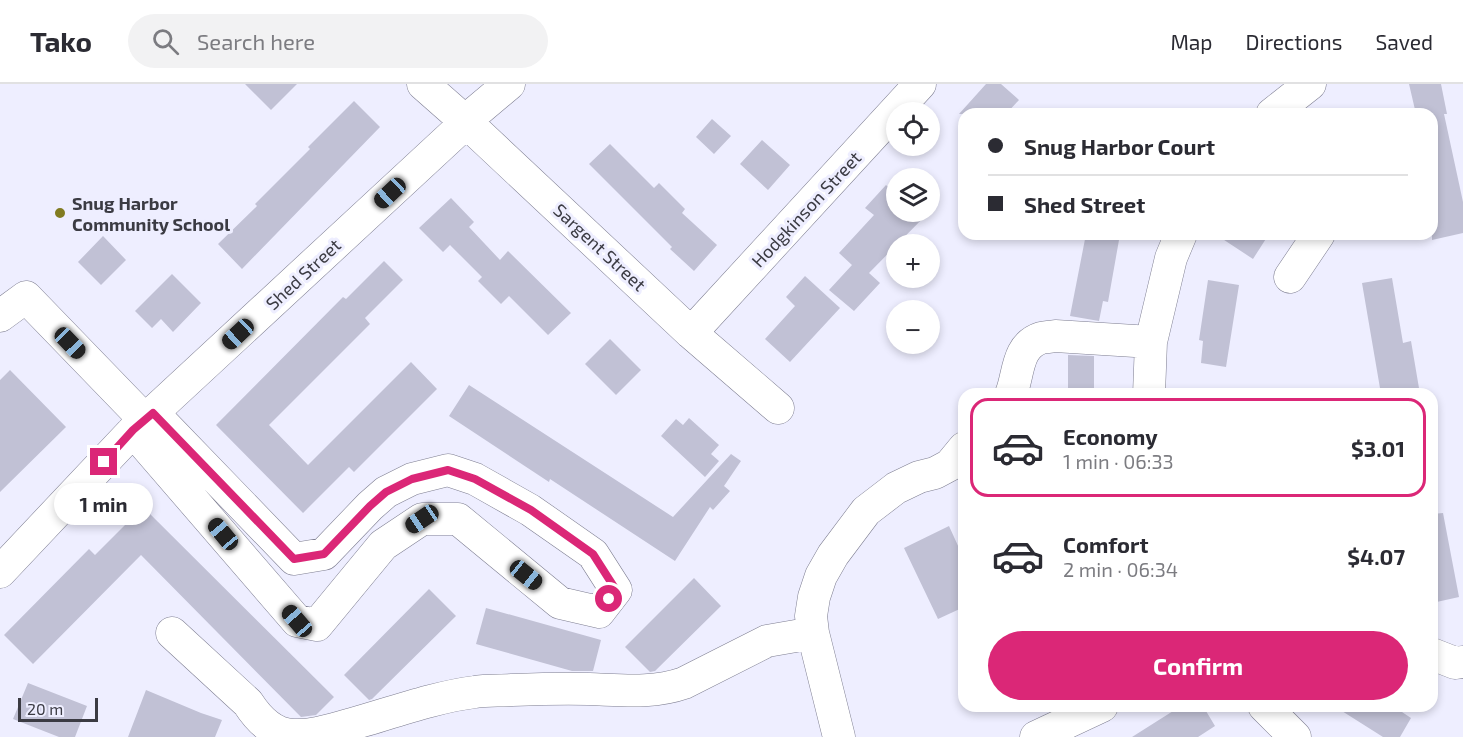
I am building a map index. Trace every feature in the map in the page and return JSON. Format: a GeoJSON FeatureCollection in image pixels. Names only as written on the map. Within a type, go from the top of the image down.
{"type":"FeatureCollection","features":[{"type":"Feature","properties":{"kind":"street","name":"Sargent Street"},"geometry":{"type":"LineString","coordinates":[[423,84],[691,333],[778,408]]}},
{"type":"Feature","properties":{"kind":"street","name":"Shed Street"},"geometry":{"type":"LineString","coordinates":[[0,572],[144,421],[465,121],[509,84]]}},
{"type":"Feature","properties":{"kind":"street","name":"Hodgkinson Street"},"geometry":{"type":"LineString","coordinates":[[691,333],[920,84]]}},
{"type":"Feature","properties":{"kind":"street"},"geometry":{"type":"LineString","coordinates":[[1280,108],[1310,84]]}},
{"type":"Feature","properties":{"kind":"street"},"geometry":{"type":"LineString","coordinates":[[1149,388],[1151,342],[1171,258],[1179,240]]}},
{"type":"Feature","properties":{"kind":"street"},"geometry":{"type":"LineString","coordinates":[[1290,277],[1315,240]]}},
{"type":"Feature","properties":{"kind":"street"},"geometry":{"type":"LineString","coordinates":[[0,316],[26,297],[144,421],[294,559],[324,554],[386,492],[412,479],[448,470],[475,479],[531,510],[593,554],[616,590],[599,612],[560,603],[458,519],[422,519],[383,546],[317,625],[297,621],[144,421]]}},
{"type":"Feature","properties":{"kind":"street"},"geometry":{"type":"LineString","coordinates":[[1013,388],[1023,352],[1030,344],[1041,338],[1055,336],[1151,342]]}},
{"type":"Feature","properties":{"kind":"street"},"geometry":{"type":"LineString","coordinates":[[839,737],[813,633],[811,616],[821,576],[833,555],[866,512],[896,488],[919,477],[935,473],[950,465],[958,455]]}},
{"type":"Feature","properties":{"kind":"street"},"geometry":{"type":"LineString","coordinates":[[172,633],[248,703],[274,731],[283,735],[296,736],[336,733],[439,700],[476,692],[566,688],[641,690],[669,688],[684,683],[767,640],[813,633]]}},
{"type":"Feature","properties":{"kind":"street"},"geometry":{"type":"LineString","coordinates":[[1438,656],[1455,663],[1463,662]]}},
{"type":"Feature","properties":{"kind":"street"},"geometry":{"type":"LineString","coordinates":[[1036,737],[1089,712]]}},
{"type":"Feature","properties":{"kind":"street"},"geometry":{"type":"LineString","coordinates":[[1270,712],[1295,737]]}},
{"type":"Feature","properties":{"kind":"building"},"geometry":{"type":"Polygon","coordinates":[[[245,84],[297,84],[271,110],[245,84]]]}},
{"type":"Feature","properties":{"kind":"building"},"geometry":{"type":"Polygon","coordinates":[[[986,84],[1001,84],[1019,100],[1012,108],[964,108],[986,84]]]}},
{"type":"Feature","properties":{"kind":"building"},"geometry":{"type":"Polygon","coordinates":[[[1409,84],[1441,84],[1447,114],[1444,114],[1463,202],[1463,233],[1438,239],[1438,108],[1415,108],[1409,84]]]}},
{"type":"Feature","properties":{"kind":"building"},"geometry":{"type":"Polygon","coordinates":[[[354,101],[380,127],[242,269],[218,244],[257,206],[255,204],[354,101]]]}},
{"type":"Feature","properties":{"kind":"building"},"geometry":{"type":"Polygon","coordinates":[[[712,119],[731,136],[714,154],[696,137],[712,119]]]}},
{"type":"Feature","properties":{"kind":"building"},"geometry":{"type":"Polygon","coordinates":[[[762,140],[790,165],[768,190],[740,164],[762,140]]]}},
{"type":"Feature","properties":{"kind":"building"},"geometry":{"type":"Polygon","coordinates":[[[610,144],[654,188],[659,183],[685,209],[682,213],[717,245],[694,271],[589,164],[610,144]]]}},
{"type":"Feature","properties":{"kind":"building"},"geometry":{"type":"Polygon","coordinates":[[[886,185],[886,222],[919,222],[907,234],[886,234],[886,256],[869,273],[880,283],[854,311],[829,290],[852,265],[839,253],[874,215],[865,208],[886,185]]]}},
{"type":"Feature","properties":{"kind":"building"},"geometry":{"type":"Polygon","coordinates":[[[451,198],[474,222],[469,227],[500,260],[508,251],[571,313],[548,335],[509,296],[501,304],[478,281],[482,277],[450,245],[443,252],[419,228],[451,198]]]}},
{"type":"Feature","properties":{"kind":"building"},"geometry":{"type":"Polygon","coordinates":[[[103,236],[126,260],[101,285],[78,262],[103,236]]]}},
{"type":"Feature","properties":{"kind":"building"},"geometry":{"type":"Polygon","coordinates":[[[1085,240],[1119,240],[1108,302],[1103,301],[1099,321],[1070,316],[1085,240]]]}},
{"type":"Feature","properties":{"kind":"building"},"geometry":{"type":"Polygon","coordinates":[[[1224,240],[1265,240],[1253,259],[1224,240]]]}},
{"type":"Feature","properties":{"kind":"building"},"geometry":{"type":"Polygon","coordinates":[[[384,261],[403,280],[365,318],[370,324],[269,425],[308,465],[411,362],[437,389],[354,472],[349,467],[303,513],[216,425],[343,297],[346,299],[384,261]]]}},
{"type":"Feature","properties":{"kind":"building"},"geometry":{"type":"Polygon","coordinates":[[[172,274],[201,303],[173,332],[161,319],[152,328],[135,311],[172,274]]]}},
{"type":"Feature","properties":{"kind":"building"},"geometry":{"type":"Polygon","coordinates":[[[805,276],[840,308],[790,362],[765,339],[795,306],[786,297],[805,276]]]}},
{"type":"Feature","properties":{"kind":"building"},"geometry":{"type":"Polygon","coordinates":[[[1392,278],[1403,343],[1411,341],[1419,388],[1380,388],[1362,283],[1392,278]]]}},
{"type":"Feature","properties":{"kind":"building"},"geometry":{"type":"Polygon","coordinates":[[[1208,280],[1239,285],[1226,367],[1201,363],[1203,341],[1199,340],[1208,280]]]}},
{"type":"Feature","properties":{"kind":"building"},"geometry":{"type":"Polygon","coordinates":[[[610,339],[641,370],[616,395],[585,364],[610,339]]]}},
{"type":"Feature","properties":{"kind":"building"},"geometry":{"type":"Polygon","coordinates":[[[1068,355],[1094,356],[1094,388],[1068,388],[1068,355]]]}},
{"type":"Feature","properties":{"kind":"building"},"geometry":{"type":"Polygon","coordinates":[[[10,370],[66,427],[0,492],[0,380],[10,370]]]}},
{"type":"Feature","properties":{"kind":"building"},"geometry":{"type":"Polygon","coordinates":[[[469,385],[673,517],[731,454],[741,461],[724,486],[730,491],[713,510],[710,507],[675,561],[449,416],[469,385]]]}},
{"type":"Feature","properties":{"kind":"building"},"geometry":{"type":"Polygon","coordinates":[[[689,418],[719,445],[711,454],[719,461],[705,477],[661,436],[676,419],[683,425],[689,418]]]}},
{"type":"Feature","properties":{"kind":"building"},"geometry":{"type":"Polygon","coordinates":[[[143,507],[334,697],[316,715],[301,717],[141,555],[33,664],[4,635],[89,549],[95,555],[143,507]]]}},
{"type":"Feature","properties":{"kind":"building"},"geometry":{"type":"Polygon","coordinates":[[[1438,513],[1443,513],[1459,597],[1438,602],[1438,513]]]}},
{"type":"Feature","properties":{"kind":"building"},"geometry":{"type":"Polygon","coordinates":[[[949,526],[958,546],[958,610],[938,619],[904,548],[949,526]]]}},
{"type":"Feature","properties":{"kind":"building"},"geometry":{"type":"Polygon","coordinates":[[[694,578],[721,606],[655,671],[650,672],[625,647],[694,578]]]}},
{"type":"Feature","properties":{"kind":"building"},"geometry":{"type":"Polygon","coordinates":[[[429,589],[456,616],[369,700],[344,675],[429,589]]]}},
{"type":"Feature","properties":{"kind":"building"},"geometry":{"type":"Polygon","coordinates":[[[486,608],[601,640],[593,671],[572,671],[476,644],[486,608]]]}},
{"type":"Feature","properties":{"kind":"building"},"geometry":{"type":"Polygon","coordinates":[[[28,683],[87,706],[75,737],[59,737],[13,719],[28,683]]]}},
{"type":"Feature","properties":{"kind":"building"},"geometry":{"type":"Polygon","coordinates":[[[146,690],[222,720],[215,737],[128,737],[146,690]]]}},
{"type":"Feature","properties":{"kind":"building"},"geometry":{"type":"Polygon","coordinates":[[[1172,712],[1207,712],[1215,726],[1198,737],[1132,737],[1172,712]]]}},
{"type":"Feature","properties":{"kind":"building"},"geometry":{"type":"Polygon","coordinates":[[[1343,712],[1402,712],[1411,718],[1400,737],[1383,737],[1343,712]]]}},
{"type":"Feature","properties":{"kind":"place","name":"Snug Harbor Community School"},"geometry":{"type":"Point","coordinates":[60,213]}},
{"type":"Feature","properties":{"kind":"route"},"geometry":{"type":"LineString","coordinates":[[104,462],[133,430],[153,413],[294,559],[324,554],[386,492],[412,479],[448,470],[475,479],[531,510],[593,554],[616,590],[609,599]]}}]}
